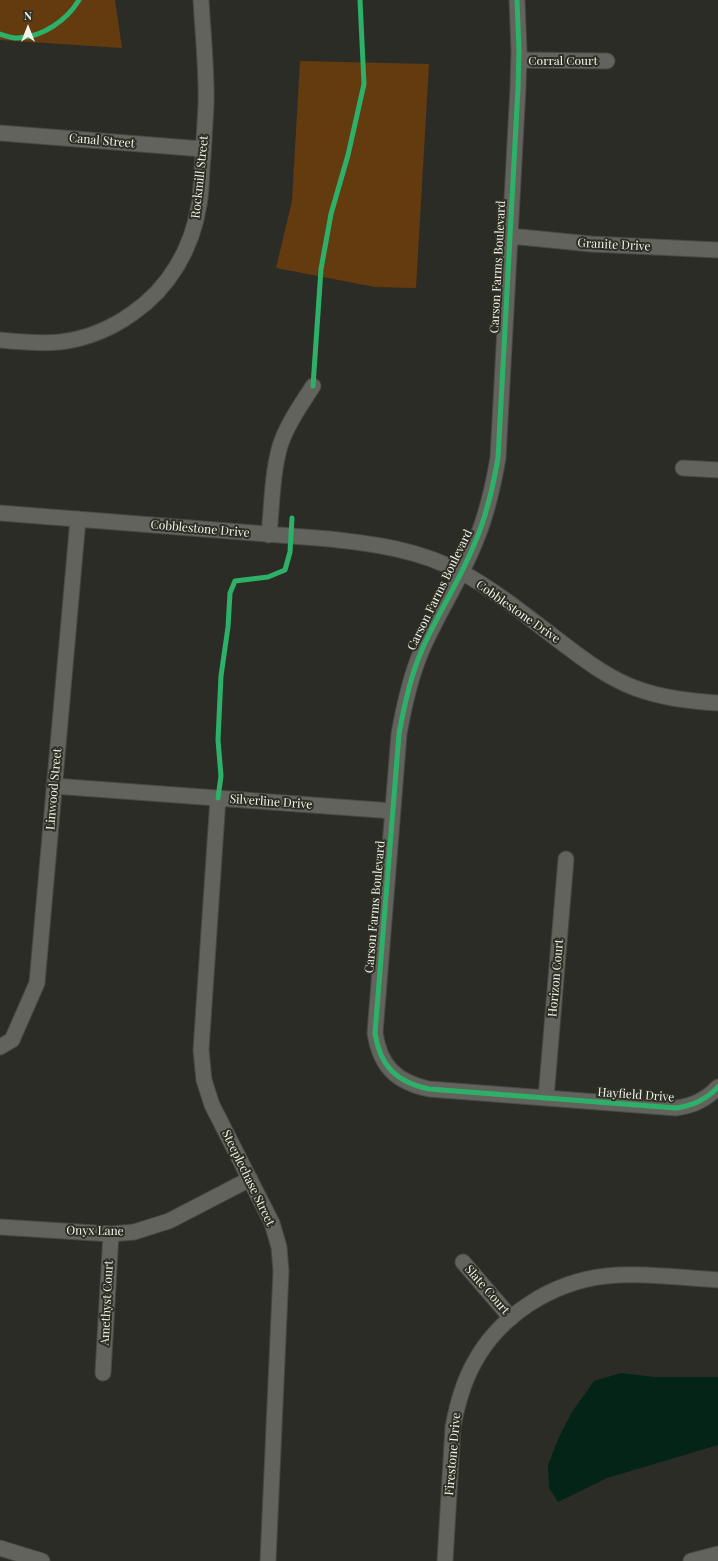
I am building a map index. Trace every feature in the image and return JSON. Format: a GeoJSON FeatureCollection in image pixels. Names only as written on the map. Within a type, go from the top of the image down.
{"type":"FeatureCollection","features":[{"type":"Feature","properties":{"kind":"street","name":"Rockmill Street"},"geometry":{"type":"LineString","coordinates":[[0,340],[36,343],[61,342],[82,338],[103,330],[123,320],[143,306],[159,291],[174,271],[190,240],[199,204],[206,106],[200,0]]}},
{"type":"Feature","properties":{"kind":"street","name":"Carson Farms Boulevard"},"geometry":{"type":"LineString","coordinates":[[517,0],[519,60],[497,464],[487,513],[476,541],[421,651],[411,679],[403,709],[399,734],[375,1033],[377,1046],[383,1059],[396,1075],[414,1086],[429,1089],[546,1098]]}},
{"type":"Feature","properties":{"kind":"street","name":"Corral Court"},"geometry":{"type":"LineString","coordinates":[[519,60],[607,61]]}},
{"type":"Feature","properties":{"kind":"street","name":"Canal Street"},"geometry":{"type":"LineString","coordinates":[[0,133],[203,149]]}},
{"type":"Feature","properties":{"kind":"street","name":"Granite Drive"},"geometry":{"type":"LineString","coordinates":[[510,236],[591,244],[718,250]]}},
{"type":"Feature","properties":{"kind":"street"},"geometry":{"type":"LineString","coordinates":[[269,534],[275,467],[281,445],[290,424],[313,386]]}},
{"type":"Feature","properties":{"kind":"street"},"geometry":{"type":"LineString","coordinates":[[683,468],[718,470]]}},
{"type":"Feature","properties":{"kind":"street","name":"Cobblestone Drive"},"geometry":{"type":"LineString","coordinates":[[0,513],[269,534],[373,544],[404,550],[426,557],[461,572],[490,589],[591,664],[634,688],[658,696],[686,701],[718,703]]}},
{"type":"Feature","properties":{"kind":"street","name":"Linwood Street"},"geometry":{"type":"LineString","coordinates":[[0,1047],[12,1040],[37,983],[78,519]]}},
{"type":"Feature","properties":{"kind":"street","name":"Silverline Drive"},"geometry":{"type":"LineString","coordinates":[[54,786],[393,811]]}},
{"type":"Feature","properties":{"kind":"street","name":"Steeplechase Street"},"geometry":{"type":"LineString","coordinates":[[218,798],[201,1050],[204,1080],[212,1105],[272,1222],[280,1247],[281,1271],[268,1561]]}},
{"type":"Feature","properties":{"kind":"street","name":"Horizon Court"},"geometry":{"type":"LineString","coordinates":[[546,1098],[566,859]]}},
{"type":"Feature","properties":{"kind":"street","name":"Hayfield Drive"},"geometry":{"type":"LineString","coordinates":[[546,1098],[676,1108],[689,1106],[701,1101],[712,1094],[718,1087]]}},
{"type":"Feature","properties":{"kind":"street","name":"Onyx Lane"},"geometry":{"type":"LineString","coordinates":[[0,1227],[111,1234],[134,1232],[169,1221],[250,1179]]}},
{"type":"Feature","properties":{"kind":"street","name":"Amethyst Court"},"geometry":{"type":"LineString","coordinates":[[103,1373],[111,1234]]}},
{"type":"Feature","properties":{"kind":"street","name":"Slate Court"},"geometry":{"type":"LineString","coordinates":[[463,1262],[511,1318]]}},
{"type":"Feature","properties":{"kind":"street","name":"Firestone Drive"},"geometry":{"type":"LineString","coordinates":[[445,1561],[453,1427],[457,1406],[464,1384],[474,1363],[493,1336],[522,1307],[567,1285],[587,1279],[607,1276],[636,1275],[718,1280]]}},
{"type":"Feature","properties":{"kind":"street"},"geometry":{"type":"LineString","coordinates":[[0,1548],[42,1561]]}},
{"type":"Feature","properties":{"kind":"street"},"geometry":{"type":"LineString","coordinates":[[691,1561],[718,1554]]}},
{"type":"Feature","properties":{"kind":"shaded area"},"geometry":{"type":"Polygon","coordinates":[[[0,0],[115,0],[122,48],[0,40],[0,0]]]}},
{"type":"Feature","properties":{"kind":"shaded area"},"geometry":{"type":"Polygon","coordinates":[[[300,61],[429,64],[416,288],[375,287],[276,268],[292,201],[300,61]]]}},
{"type":"Feature","properties":{"kind":"shaded area"},"geometry":{"type":"Polygon","coordinates":[[[621,1373],[654,1377],[718,1377],[718,1445],[607,1478],[558,1502],[549,1488],[548,1465],[559,1437],[572,1412],[594,1381],[621,1373]]]}},
{"type":"Feature","properties":{"kind":"cycle path"},"geometry":{"type":"LineString","coordinates":[[0,34],[18,38],[27,37],[45,31],[61,21],[79,0]]}},
{"type":"Feature","properties":{"kind":"cycle path"},"geometry":{"type":"LineString","coordinates":[[313,386],[321,269],[331,214],[348,155],[364,84],[360,0]]}},
{"type":"Feature","properties":{"kind":"cycle path"},"geometry":{"type":"LineString","coordinates":[[517,0],[519,51],[518,88],[498,458],[489,500],[480,530],[463,569],[421,652],[403,713],[399,734],[375,1033],[377,1045],[386,1063],[399,1077],[407,1082],[429,1089],[676,1108],[699,1102],[718,1087]]}},
{"type":"Feature","properties":{"kind":"cycle path"},"geometry":{"type":"LineString","coordinates":[[218,798],[221,776],[218,740],[221,676],[228,627],[230,593],[235,581],[268,577],[285,570],[290,552],[292,518]]}}]}
